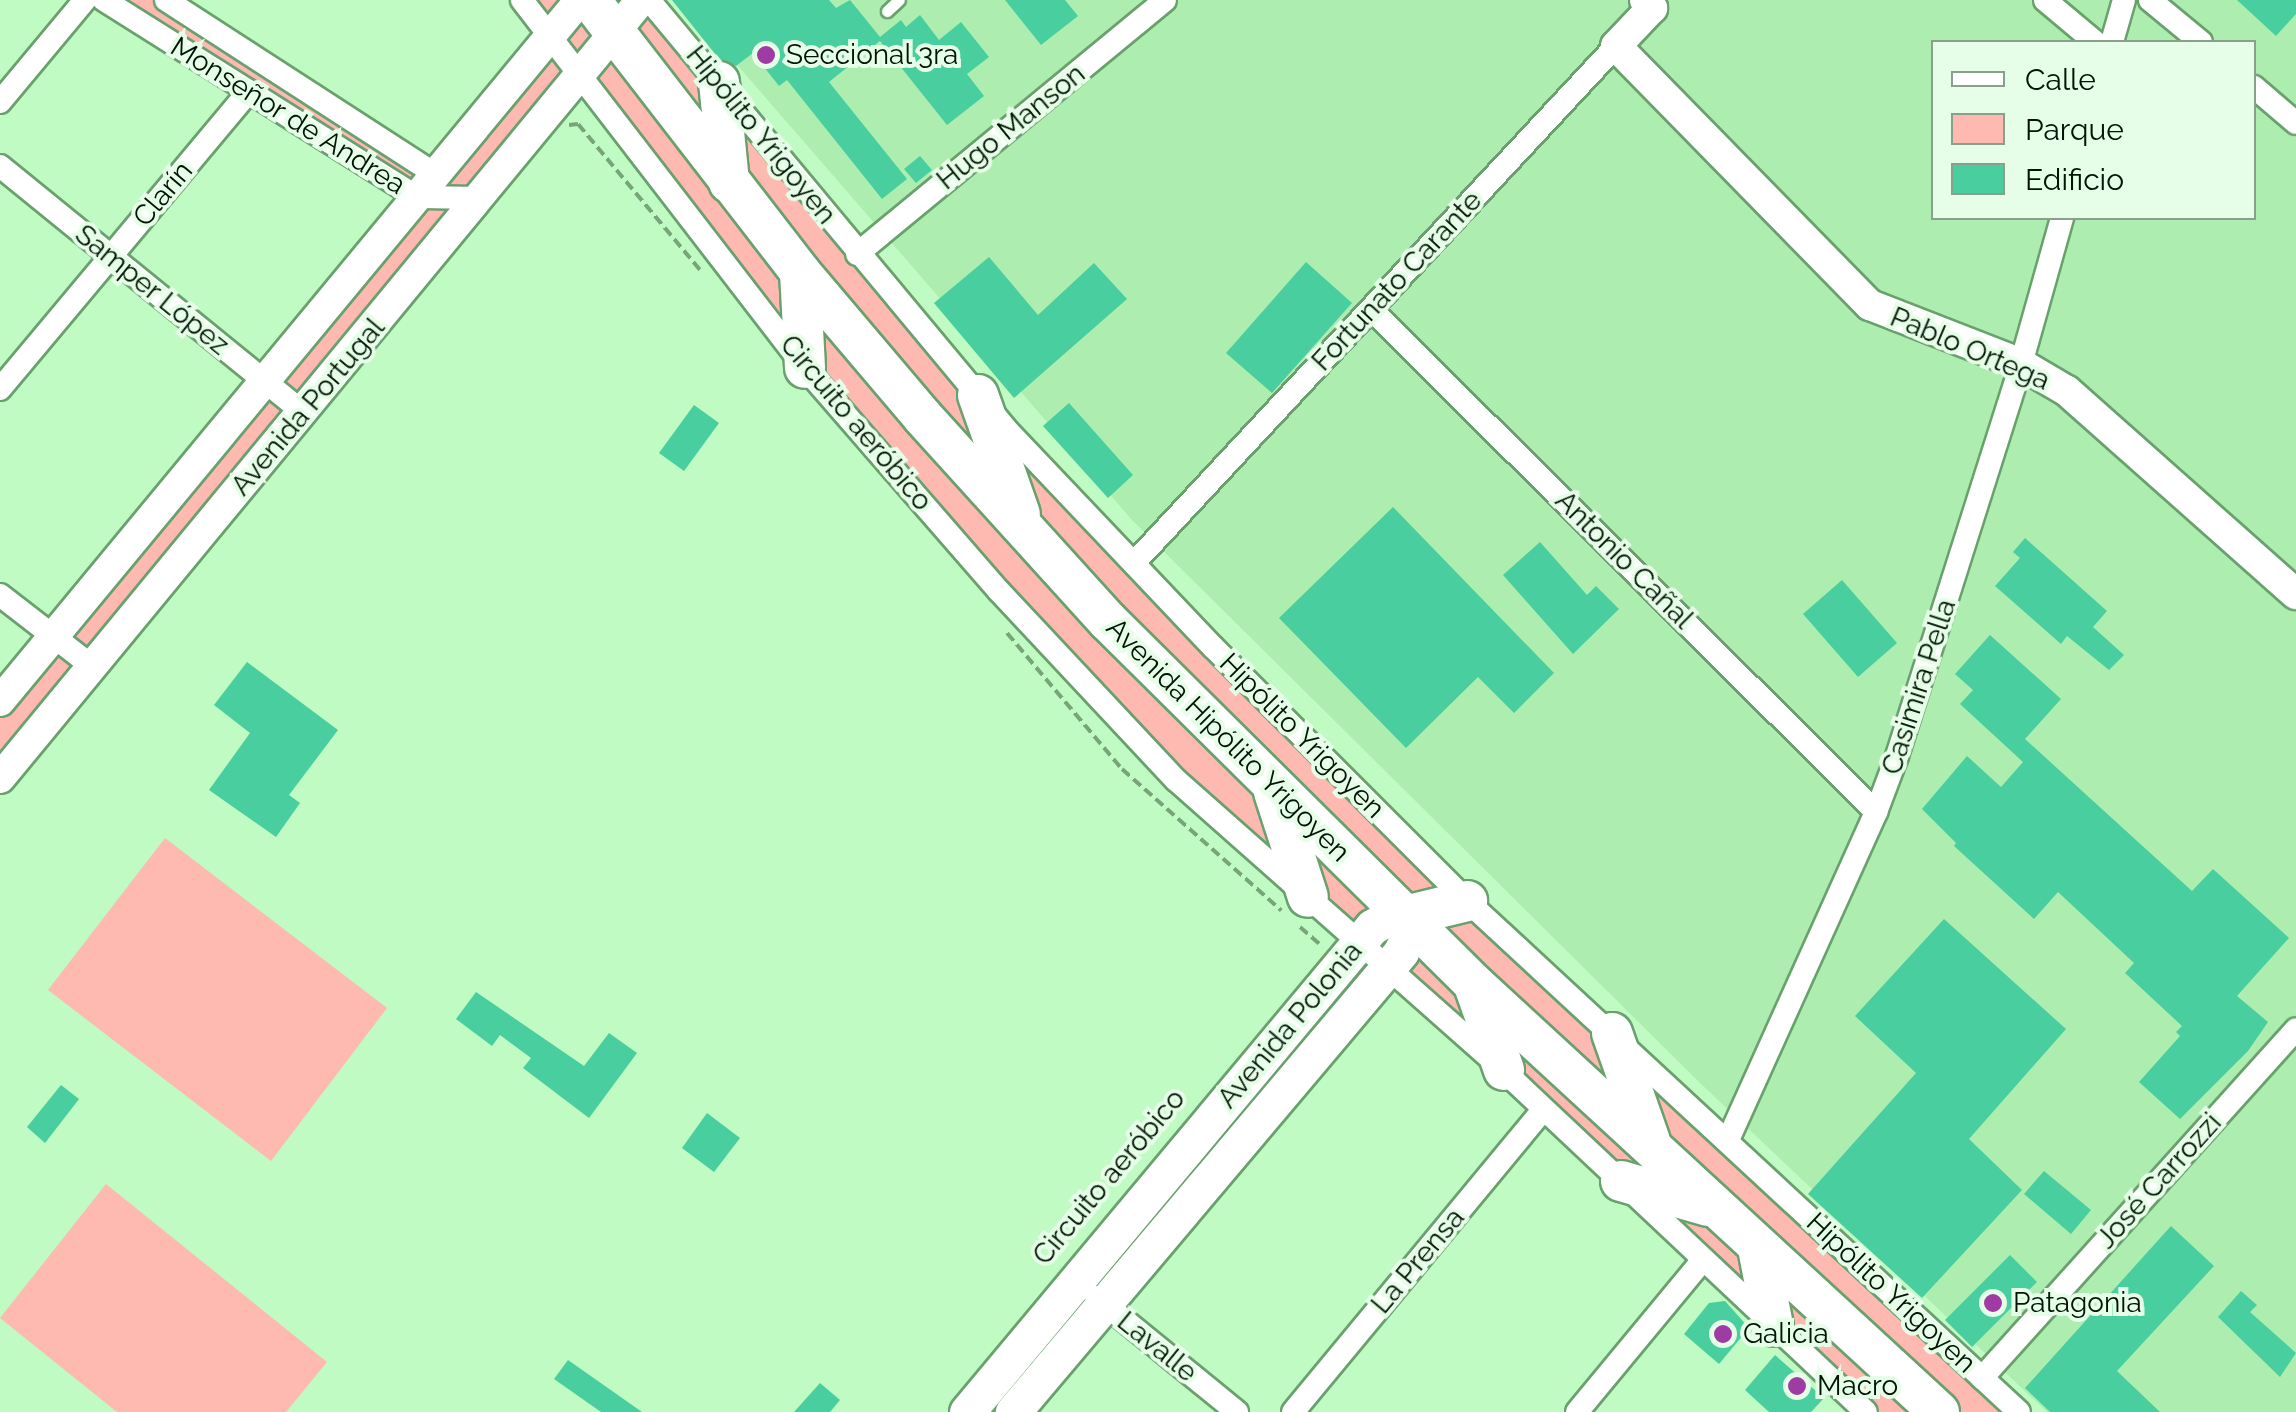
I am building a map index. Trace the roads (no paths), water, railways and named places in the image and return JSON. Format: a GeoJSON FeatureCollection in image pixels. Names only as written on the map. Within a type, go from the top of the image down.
{"type":"FeatureCollection","features":[{"type":"Feature","properties":{"kind":"highway","name":"Avenida Hipólito Yrigoyen"},"geometry":{"type":"LineString","coordinates":[[590,0],[800,272],[1026,532],[1273,788],[1474,984],[1939,1412]]}},
{"type":"Feature","properties":{"kind":"highway"},"geometry":{"type":"LineString","coordinates":[[719,82],[729,182]]}},
{"type":"Feature","properties":{"kind":"highway"},"geometry":{"type":"LineString","coordinates":[[800,272],[806,368]]}},
{"type":"Feature","properties":{"kind":"highway"},"geometry":{"type":"LineString","coordinates":[[978,395],[1026,532]]}},
{"type":"Feature","properties":{"kind":"highway"},"geometry":{"type":"LineString","coordinates":[[1273,788],[1295,910]]}},
{"type":"Feature","properties":{"kind":"highway"},"geometry":{"type":"LineString","coordinates":[[1405,916],[1467,901]]}},
{"type":"Feature","properties":{"kind":"highway"},"geometry":{"type":"LineString","coordinates":[[1474,984],[1504,1070]]}},
{"type":"Feature","properties":{"kind":"highway"},"geometry":{"type":"LineString","coordinates":[[1612,1033],[1653,1149]]}},
{"type":"Feature","properties":{"kind":"highway"},"geometry":{"type":"LineString","coordinates":[[1620,1181],[1716,1208]]}},
{"type":"Feature","properties":{"kind":"highway"},"geometry":{"type":"LineString","coordinates":[[1758,1248],[1773,1326]]}},
{"type":"Feature","properties":{"kind":"main road","name":"Avenida Portugal"},"geometry":{"type":"LineString","coordinates":[[0,701],[13,671],[53,637],[580,0]]}},
{"type":"Feature","properties":{"kind":"main road","name":"Avenida Portugal"},"geometry":{"type":"LineString","coordinates":[[0,778],[482,198],[641,0]]}},
{"type":"Feature","properties":{"kind":"main road","name":"Fortunato Carante"},"geometry":{"type":"LineString","coordinates":[[1616,46],[1652,3]]}},
{"type":"Feature","properties":{"kind":"main road","name":"Pablo Ortega"},"geometry":{"type":"LineString","coordinates":[[1616,46],[1870,305],[2021,364],[2067,391],[2296,594]]}},
{"type":"Feature","properties":{"kind":"main road","name":"Avenida Polonia"},"geometry":{"type":"LineString","coordinates":[[967,1412],[1090,1292],[1406,946],[1405,916],[1378,922],[1360,942],[1090,1292],[1012,1412]]}},
{"type":"Feature","properties":{"kind":"street"},"geometry":{"type":"LineString","coordinates":[[0,102],[85,0]]}},
{"type":"Feature","properties":{"kind":"street","name":"Monseñor de Andrea"},"geometry":{"type":"LineString","coordinates":[[104,0],[250,92],[426,186],[482,198]]}},
{"type":"Feature","properties":{"kind":"street","name":"Monseñor de Andrea"},"geometry":{"type":"LineString","coordinates":[[166,0],[426,186]]}},
{"type":"Feature","properties":{"kind":"street"},"geometry":{"type":"LineString","coordinates":[[522,0],[548,39],[806,368],[998,591],[1295,910],[1360,942],[1388,966],[1504,1070],[1865,1412]]}},
{"type":"Feature","properties":{"kind":"street","name":"Hipólito Yrigoyen"},"geometry":{"type":"LineString","coordinates":[[650,0],[857,254],[978,395],[1134,563],[1467,901],[2019,1412]]}},
{"type":"Feature","properties":{"kind":"street","name":"Hugo Manson"},"geometry":{"type":"LineString","coordinates":[[857,254],[1165,0]]}},
{"type":"Feature","properties":{"kind":"street"},"geometry":{"type":"LineString","coordinates":[[2045,0],[2093,40]]}},
{"type":"Feature","properties":{"kind":"street"},"geometry":{"type":"LineString","coordinates":[[2113,40],[2124,0]]}},
{"type":"Feature","properties":{"kind":"street"},"geometry":{"type":"LineString","coordinates":[[2150,0],[2199,40]]}},
{"type":"Feature","properties":{"kind":"street","name":"Fortunato Carante"},"geometry":{"type":"LineString","coordinates":[[1134,563],[1616,46]]}},
{"type":"Feature","properties":{"kind":"street"},"geometry":{"type":"LineString","coordinates":[[2256,89],[2296,123]]}},
{"type":"Feature","properties":{"kind":"street","name":"Clarín"},"geometry":{"type":"LineString","coordinates":[[0,389],[250,92]]}},
{"type":"Feature","properties":{"kind":"street","name":"Samper López"},"geometry":{"type":"LineString","coordinates":[[0,166],[304,413]]}},
{"type":"Feature","properties":{"kind":"street","name":"Casimira Pella"},"geometry":{"type":"LineString","coordinates":[[1728,1140],[1876,812],[2021,364],[2061,220]]}},
{"type":"Feature","properties":{"kind":"street","name":"Antonio Cañal"},"geometry":{"type":"LineString","coordinates":[[1371,309],[1876,812]]}},
{"type":"Feature","properties":{"kind":"street"},"geometry":{"type":"LineString","coordinates":[[0,595],[92,666]]}},
{"type":"Feature","properties":{"kind":"street","name":"José Carrozzi"},"geometry":{"type":"LineString","coordinates":[[1982,1378],[2296,1029]]}},
{"type":"Feature","properties":{"kind":"street","name":"La Prensa"},"geometry":{"type":"LineString","coordinates":[[1293,1412],[1543,1110]]}},
{"type":"Feature","properties":{"kind":"street"},"geometry":{"type":"LineString","coordinates":[[1577,1412],[1702,1261]]}},
{"type":"Feature","properties":{"kind":"street","name":"Lavalle"},"geometry":{"type":"LineString","coordinates":[[1090,1292],[1237,1412]]}},
{"type":"Feature","properties":{"kind":"lane"},"geometry":{"type":"LineString","coordinates":[[887,10],[899,0]]}},
{"type":"Feature","properties":{"kind":"place","name":"Seccional 3ra"},"geometry":{"type":"Point","coordinates":[766,55]}},
{"type":"Feature","properties":{"kind":"place","name":"Patagonia"},"geometry":{"type":"Point","coordinates":[1993,1303]}},
{"type":"Feature","properties":{"kind":"place","name":"Galicia"},"geometry":{"type":"Point","coordinates":[1723,1334]}},
{"type":"Feature","properties":{"kind":"place","name":"Macro"},"geometry":{"type":"Point","coordinates":[1797,1386]}}]}
